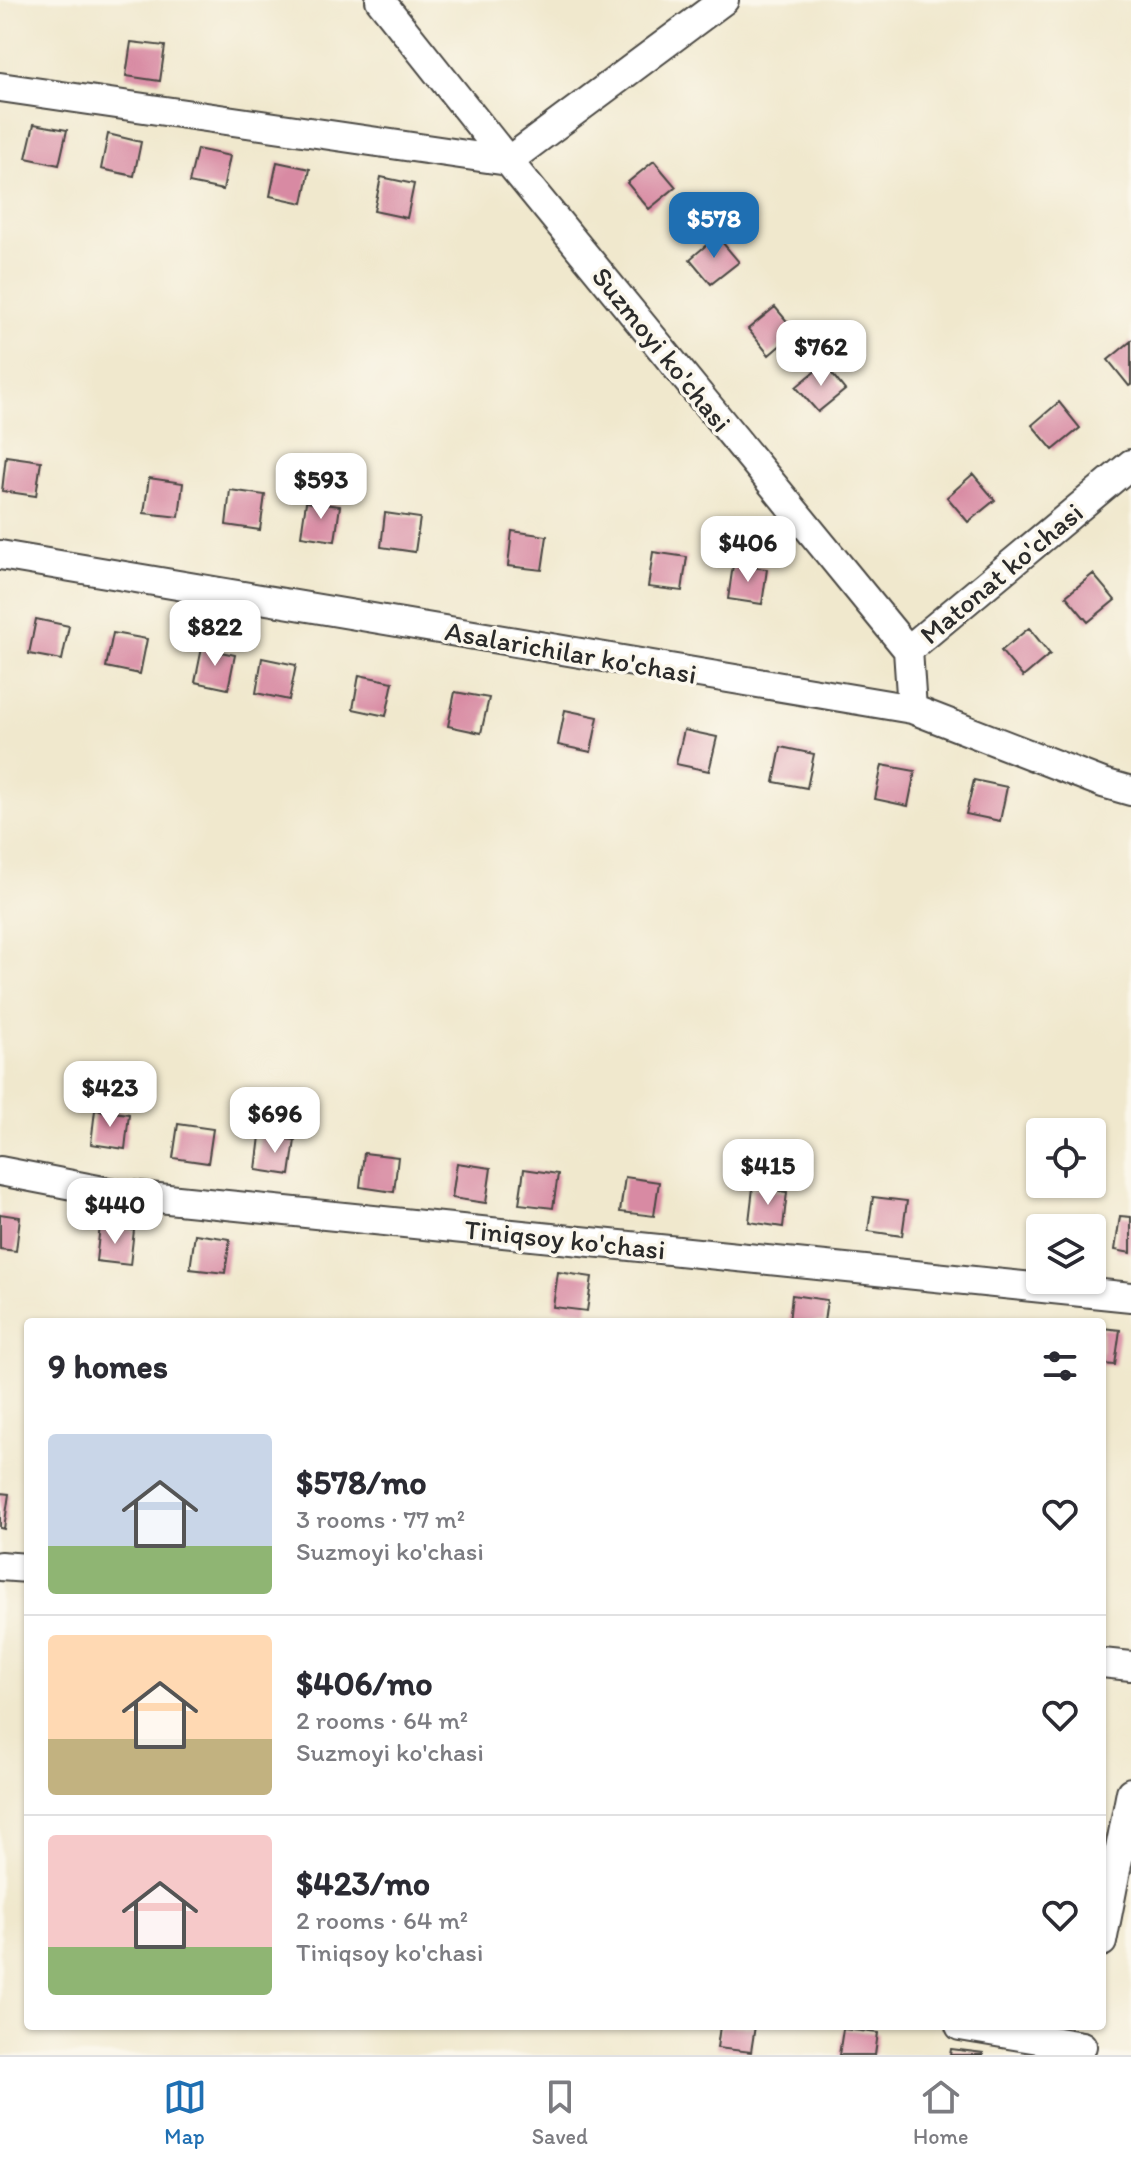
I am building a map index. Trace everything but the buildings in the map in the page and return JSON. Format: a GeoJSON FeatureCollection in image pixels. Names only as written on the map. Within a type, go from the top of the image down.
{"type":"FeatureCollection","features":[{"type":"Feature","properties":{"kind":"street","name":"Suzmoyi ko'chasi"},"geometry":{"type":"LineString","coordinates":[[380,0],[908,650]]}},
{"type":"Feature","properties":{"kind":"street"},"geometry":{"type":"LineString","coordinates":[[0,87],[508,161],[724,0]]}},
{"type":"Feature","properties":{"kind":"street","name":"Matonat ko'chasi"},"geometry":{"type":"LineString","coordinates":[[908,650],[1127,477]]}},
{"type":"Feature","properties":{"kind":"street","name":"Asalarichilar ko'chasi"},"geometry":{"type":"LineString","coordinates":[[0,555],[912,709],[1131,791]]}},
{"type":"Feature","properties":{"kind":"street"},"geometry":{"type":"LineString","coordinates":[[908,650],[912,709]]}},
{"type":"Feature","properties":{"kind":"street","name":"Tiniqsoy ko'chasi"},"geometry":{"type":"LineString","coordinates":[[0,1171],[119,1194],[1131,1297]]}},
{"type":"Feature","properties":{"kind":"street"},"geometry":{"type":"LineString","coordinates":[[0,1566],[24,1568]]}},
{"type":"Feature","properties":{"kind":"street"},"geometry":{"type":"LineString","coordinates":[[1106,1663],[1131,1666]]}},
{"type":"Feature","properties":{"kind":"street"},"geometry":{"type":"LineString","coordinates":[[1106,1921],[1131,1792]]}},
{"type":"Feature","properties":{"kind":"street"},"geometry":{"type":"LineString","coordinates":[[991,2030],[1083,2042]]}}]}
